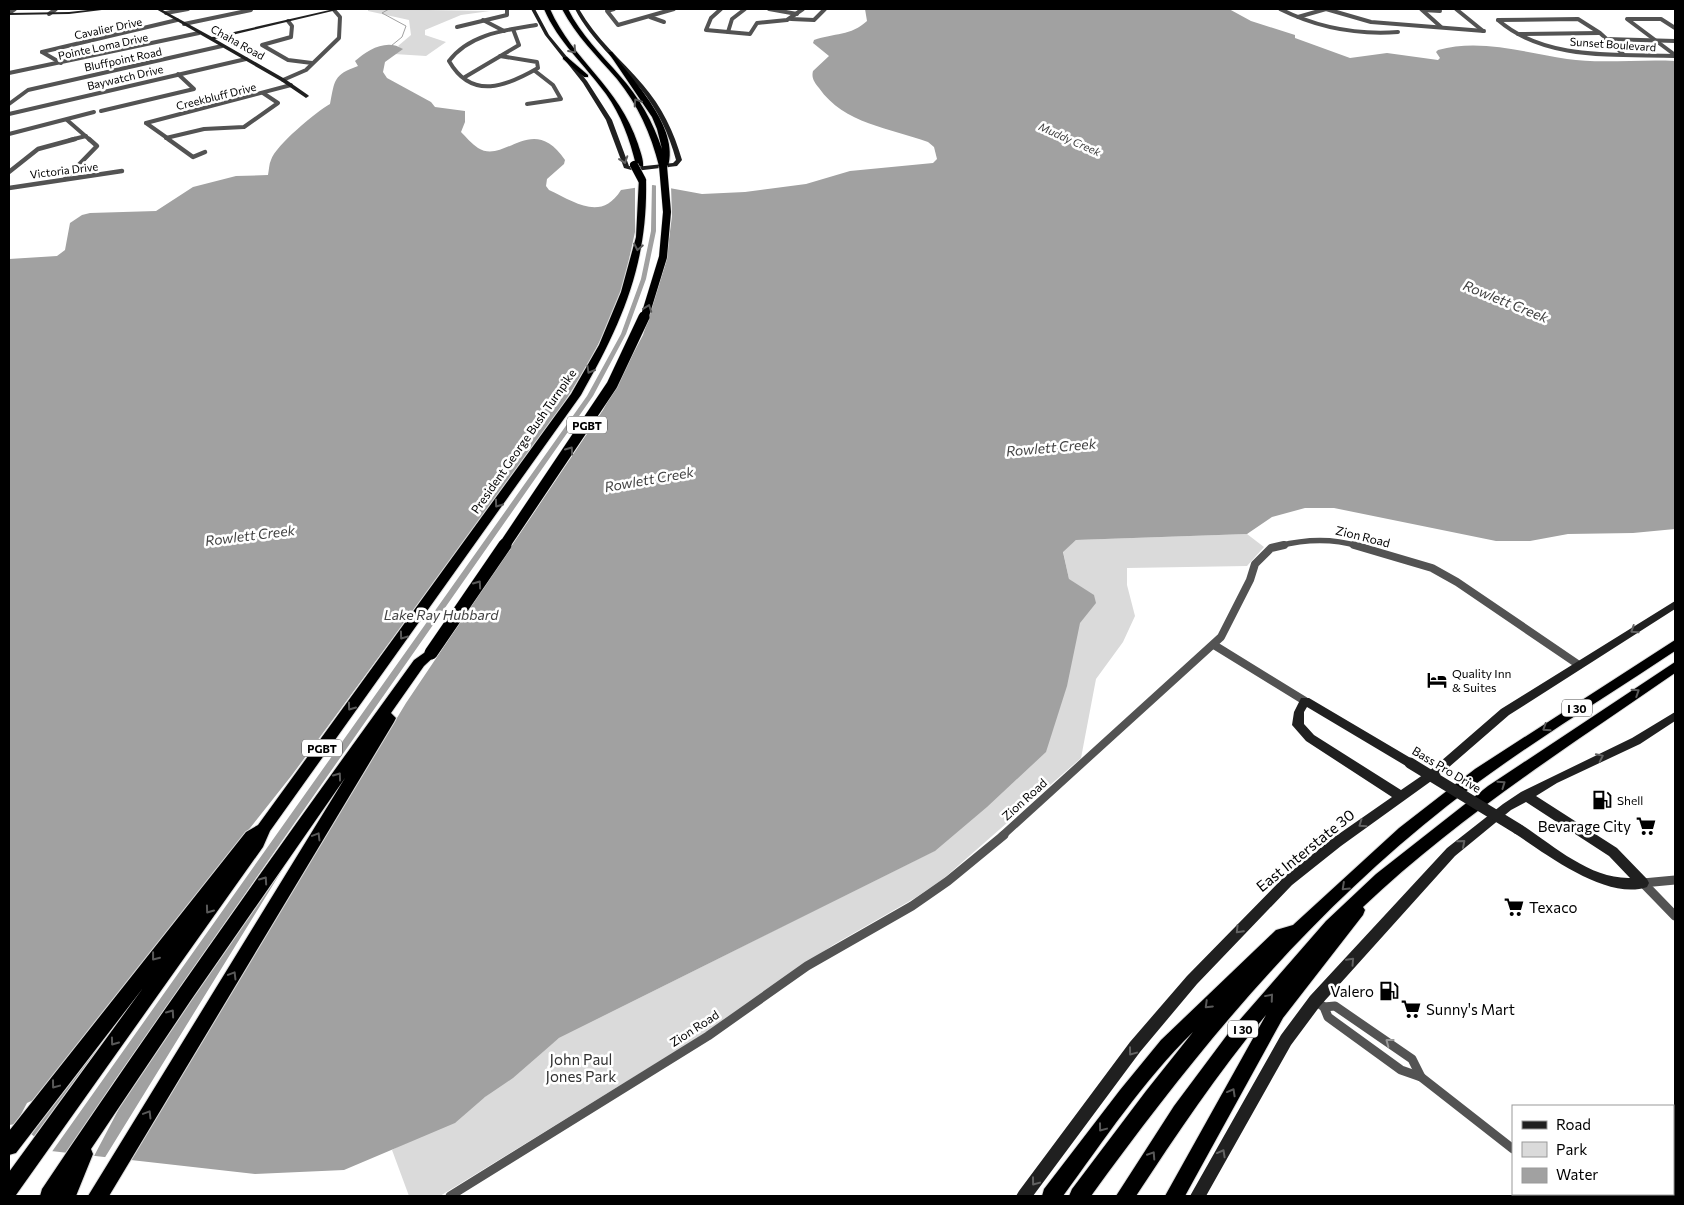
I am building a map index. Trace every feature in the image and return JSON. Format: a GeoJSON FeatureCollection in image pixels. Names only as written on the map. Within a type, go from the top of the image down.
{"type":"FeatureCollection","features":[{"type":"Feature","properties":{"kind":"highway"},"geometry":{"type":"LineString","coordinates":[[547,9],[560,34],[603,84],[619,108],[631,134],[637,165]]}},
{"type":"Feature","properties":{"kind":"highway","name":"PGBT"},"geometry":{"type":"LineString","coordinates":[[431,653],[587,426],[630,350],[650,302],[663,251],[667,207],[663,164],[654,136],[639,105],[622,82],[578,32],[565,9]]}},
{"type":"Feature","properties":{"kind":"highway"},"geometry":{"type":"LineString","coordinates":[[610,53],[643,96],[660,126],[666,143],[663,164]]}},
{"type":"Feature","properties":{"kind":"highway"},"geometry":{"type":"LineString","coordinates":[[565,58],[588,77],[611,110],[637,165]]}},
{"type":"Feature","properties":{"kind":"highway","name":"President George Bush Turnpike"},"geometry":{"type":"LineString","coordinates":[[264,828],[545,440],[588,374],[614,324],[633,270],[642,224],[642,180],[637,165]]}},
{"type":"Feature","properties":{"kind":"highway","name":"I 30"},"geometry":{"type":"LineString","coordinates":[[1079,1196],[1197,1041],[1263,967],[1363,870],[1455,792],[1529,740],[1675,645]]}},
{"type":"Feature","properties":{"kind":"highway"},"geometry":{"type":"LineString","coordinates":[[49,1196],[114,1097],[299,830],[419,663],[431,653]]}},
{"type":"Feature","properties":{"kind":"highway"},"geometry":{"type":"LineString","coordinates":[[98,1196],[373,743],[431,653]]}},
{"type":"Feature","properties":{"kind":"highway","name":"I 30"},"geometry":{"type":"LineString","coordinates":[[1125,1196],[1180,1112],[1236,1037],[1332,926],[1382,879],[1493,790],[1675,667]]}},
{"type":"Feature","properties":{"kind":"highway"},"geometry":{"type":"LineString","coordinates":[[9,1146],[188,915],[251,837],[264,828]]}},
{"type":"Feature","properties":{"kind":"highway"},"geometry":{"type":"LineString","coordinates":[[9,1188],[258,842],[264,828]]}},
{"type":"Feature","properties":{"kind":"highway"},"geometry":{"type":"LineString","coordinates":[[1175,1196],[1277,1012],[1382,879]]}},
{"type":"Feature","properties":{"kind":"highway"},"geometry":{"type":"LineString","coordinates":[[1052,1196],[1126,1096],[1168,1046],[1282,935],[1301,931]]}},
{"type":"Feature","properties":{"kind":"highway"},"geometry":{"type":"LineString","coordinates":[[67,1196],[87,1147],[114,1097]]}},
{"type":"Feature","properties":{"kind":"street"},"geometry":{"type":"LineString","coordinates":[[9,13],[15,9]]}},
{"type":"Feature","properties":{"kind":"street"},"geometry":{"type":"LineString","coordinates":[[49,14],[56,9]]}},
{"type":"Feature","properties":{"kind":"street"},"geometry":{"type":"LineString","coordinates":[[9,13],[49,14],[108,9]]}},
{"type":"Feature","properties":{"kind":"street","name":"Chaha Road"},"geometry":{"type":"LineString","coordinates":[[158,9],[283,80],[306,96]]}},
{"type":"Feature","properties":{"kind":"street"},"geometry":{"type":"LineString","coordinates":[[166,13],[188,9]]}},
{"type":"Feature","properties":{"kind":"street"},"geometry":{"type":"LineString","coordinates":[[211,40],[337,9],[340,16],[340,35],[303,72],[283,80]]}},
{"type":"Feature","properties":{"kind":"street"},"geometry":{"type":"LineString","coordinates":[[458,27],[507,15],[507,9]]}},
{"type":"Feature","properties":{"kind":"street"},"geometry":{"type":"LineString","coordinates":[[533,9],[547,35],[585,82],[609,120],[626,167],[635,169],[675,165],[679,160],[673,136],[666,121],[641,86],[588,28],[577,9]]}},
{"type":"Feature","properties":{"kind":"street"},"geometry":{"type":"LineString","coordinates":[[614,9],[607,11],[618,24],[674,9]]}},
{"type":"Feature","properties":{"kind":"street"},"geometry":{"type":"LineString","coordinates":[[660,9],[667,11]]}},
{"type":"Feature","properties":{"kind":"street"},"geometry":{"type":"LineString","coordinates":[[721,9],[711,18],[706,30],[750,34],[752,27],[757,23],[791,19],[814,20],[825,9]]}},
{"type":"Feature","properties":{"kind":"street"},"geometry":{"type":"LineString","coordinates":[[728,32],[732,19],[745,9]]}},
{"type":"Feature","properties":{"kind":"street"},"geometry":{"type":"LineString","coordinates":[[769,9],[797,14]]}},
{"type":"Feature","properties":{"kind":"street"},"geometry":{"type":"LineString","coordinates":[[791,19],[803,9]]}},
{"type":"Feature","properties":{"kind":"street"},"geometry":{"type":"LineString","coordinates":[[1280,9],[1328,28],[1369,34],[1398,32]]}},
{"type":"Feature","properties":{"kind":"street"},"geometry":{"type":"LineString","coordinates":[[1298,17],[1326,9],[1371,22],[1384,21],[1484,31],[1456,9]]}},
{"type":"Feature","properties":{"kind":"street"},"geometry":{"type":"LineString","coordinates":[[1431,9],[1440,11],[1422,10],[1431,9]]}},
{"type":"Feature","properties":{"kind":"street"},"geometry":{"type":"LineString","coordinates":[[184,24],[251,10]]}},
{"type":"Feature","properties":{"kind":"street"},"geometry":{"type":"LineString","coordinates":[[1422,10],[1442,27]]}},
{"type":"Feature","properties":{"kind":"street"},"geometry":{"type":"LineString","coordinates":[[649,17],[664,22]]}},
{"type":"Feature","properties":{"kind":"street","name":"Sunset Boulevard"},"geometry":{"type":"LineString","coordinates":[[1600,34],[1578,19],[1498,20],[1516,34],[1536,42],[1567,50],[1675,56]]}},
{"type":"Feature","properties":{"kind":"street"},"geometry":{"type":"LineString","coordinates":[[1675,28],[1661,19],[1627,19],[1658,41],[1675,56]]}},
{"type":"Feature","properties":{"kind":"street","name":"Cavalier Drive"},"geometry":{"type":"LineString","coordinates":[[61,64],[42,52],[177,20]]}},
{"type":"Feature","properties":{"kind":"street"},"geometry":{"type":"LineString","coordinates":[[483,20],[504,30]]}},
{"type":"Feature","properties":{"kind":"street"},"geometry":{"type":"LineString","coordinates":[[288,21],[292,26],[291,37],[262,45],[288,60],[312,64]]}},
{"type":"Feature","properties":{"kind":"street"},"geometry":{"type":"LineString","coordinates":[[1369,34],[1367,26],[1371,22]]}},
{"type":"Feature","properties":{"kind":"street"},"geometry":{"type":"LineString","coordinates":[[1454,28],[1475,24]]}},
{"type":"Feature","properties":{"kind":"street"},"geometry":{"type":"LineString","coordinates":[[500,56],[530,59],[539,65],[535,71],[516,81],[490,88],[482,87],[465,77],[452,68],[448,61],[467,44],[504,30],[536,26]]}},
{"type":"Feature","properties":{"kind":"street"},"geometry":{"type":"LineString","coordinates":[[465,77],[485,69],[500,56],[519,44],[513,29]]}},
{"type":"Feature","properties":{"kind":"street","name":"Pointe Loma Drive"},"geometry":{"type":"LineString","coordinates":[[9,73],[61,64],[200,33]]}},
{"type":"Feature","properties":{"kind":"street"},"geometry":{"type":"LineString","coordinates":[[1516,34],[1600,34],[1623,54]]}},
{"type":"Feature","properties":{"kind":"street"},"geometry":{"type":"LineString","coordinates":[[1606,39],[1675,41]]}},
{"type":"Feature","properties":{"kind":"street","name":"Bluffpoint Road"},"geometry":{"type":"LineString","coordinates":[[9,104],[28,90],[222,46]]}},
{"type":"Feature","properties":{"kind":"street","name":"Baywatch Drive"},"geometry":{"type":"LineString","coordinates":[[9,114],[246,59]]}},
{"type":"Feature","properties":{"kind":"street"},"geometry":{"type":"LineString","coordinates":[[527,104],[562,98],[553,85],[535,71]]}},
{"type":"Feature","properties":{"kind":"street"},"geometry":{"type":"LineString","coordinates":[[101,111],[194,88],[190,82],[178,74]]}},
{"type":"Feature","properties":{"kind":"street","name":"Creekbluff Drive"},"geometry":{"type":"LineString","coordinates":[[166,138],[146,122],[291,86]]}},
{"type":"Feature","properties":{"kind":"street"},"geometry":{"type":"LineString","coordinates":[[166,138],[204,129],[242,127],[278,103],[264,93]]}},
{"type":"Feature","properties":{"kind":"street"},"geometry":{"type":"LineString","coordinates":[[9,134],[94,112]]}},
{"type":"Feature","properties":{"kind":"street"},"geometry":{"type":"LineString","coordinates":[[65,179],[96,148],[96,144],[67,120]]}},
{"type":"Feature","properties":{"kind":"street"},"geometry":{"type":"LineString","coordinates":[[9,172],[38,149],[86,136]]}},
{"type":"Feature","properties":{"kind":"street"},"geometry":{"type":"LineString","coordinates":[[166,138],[193,157],[204,152]]}},
{"type":"Feature","properties":{"kind":"street","name":"Victoria Drive"},"geometry":{"type":"LineString","coordinates":[[9,188],[122,171]]}},
{"type":"Feature","properties":{"kind":"street","name":"Zion Road"},"geometry":{"type":"LineString","coordinates":[[450,1196],[708,1036],[807,966],[928,896],[1031,812],[1214,645],[1225,632],[1260,558],[1278,545],[1312,539],[1348,543],[1442,572],[1579,665]]}},
{"type":"Feature","properties":{"kind":"street","name":"East Interstate 30"},"geometry":{"type":"LineString","coordinates":[[1024,1196],[1135,1048],[1232,937],[1288,881],[1337,842],[1437,771],[1495,719],[1675,604]]}},
{"type":"Feature","properties":{"kind":"street","name":"Bass Pro Drive"},"geometry":{"type":"LineString","coordinates":[[1214,645],[1594,876],[1623,884],[1675,880]]}},
{"type":"Feature","properties":{"kind":"street"},"geometry":{"type":"LineString","coordinates":[[1305,701],[1298,716],[1298,725],[1305,734],[1402,797]]}},
{"type":"Feature","properties":{"kind":"street"},"geometry":{"type":"LineString","coordinates":[[1198,1196],[1286,1040],[1450,852],[1506,806],[1636,741],[1675,716]]}},
{"type":"Feature","properties":{"kind":"street"},"geometry":{"type":"LineString","coordinates":[[1526,796],[1608,849],[1675,916]]}},
{"type":"Feature","properties":{"kind":"street"},"geometry":{"type":"LineString","coordinates":[[1319,1004],[1328,1016],[1401,1070],[1421,1077],[1512,1147]]}},
{"type":"Feature","properties":{"kind":"street"},"geometry":{"type":"LineString","coordinates":[[1319,1004],[1335,1006],[1367,1026],[1412,1060],[1421,1077]]}},
{"type":"Feature","properties":{"kind":"green space"},"geometry":{"type":"Polygon","coordinates":[[[368,9],[490,11],[461,15],[425,30],[425,35],[446,42],[426,56],[394,54],[402,49],[398,46],[411,35],[409,20],[368,11],[368,9]]]}},
{"type":"Feature","properties":{"kind":"green space","name":"John Paul Jones Park"},"geometry":{"type":"Polygon","coordinates":[[[1247,534],[1264,547],[1247,566],[1127,568],[1127,585],[1135,616],[1123,642],[1096,679],[1081,758],[943,879],[915,898],[833,945],[707,1032],[440,1196],[409,1196],[392,1150],[485,1097],[559,1038],[934,851],[1069,579],[1063,551],[1076,540],[1247,534]]]}},
{"type":"Feature","properties":{"kind":"water","name":"Lake Ray Hubbard"},"geometry":{"type":"Polygon","coordinates":[[[865,9],[1229,9],[1251,21],[1295,35],[1295,38],[1350,58],[1387,53],[1438,60],[1440,58],[1436,52],[1438,50],[1454,47],[1487,46],[1579,60],[1675,61],[1675,529],[1633,533],[1568,534],[1530,541],[1496,541],[1334,508],[1305,508],[1272,517],[1247,534],[1076,540],[1063,552],[1069,579],[1094,595],[1096,603],[1080,623],[1067,686],[1046,752],[987,807],[935,851],[559,1038],[513,1078],[485,1097],[455,1123],[344,1170],[255,1174],[51,1151],[30,1133],[42,1096],[27,1103],[16,1124],[9,1125],[9,259],[57,256],[65,250],[70,223],[82,215],[90,213],[156,211],[193,187],[236,176],[268,175],[271,160],[280,146],[306,121],[330,104],[336,79],[344,72],[358,66],[355,61],[365,53],[384,45],[397,46],[403,49],[385,62],[383,72],[387,78],[431,102],[435,107],[465,111],[465,122],[461,132],[478,148],[488,151],[498,150],[530,139],[541,140],[553,146],[565,160],[564,164],[547,179],[546,186],[549,190],[578,204],[587,206],[605,205],[613,200],[621,190],[653,185],[702,194],[745,192],[806,184],[850,171],[933,163],[937,159],[934,147],[928,142],[869,123],[841,110],[829,100],[814,80],[813,71],[829,56],[813,43],[814,40],[848,32],[861,26],[867,21],[865,9]]]}},
{"type":"Feature","properties":{"kind":"pier"},"geometry":{"type":"Polygon","coordinates":[[[652,183],[651,231],[641,279],[621,334],[587,396],[51,1153],[33,1139],[189,925],[31,1104],[292,775],[556,416],[589,362],[604,333],[623,287],[635,232],[635,184],[652,183]]]}},
{"type":"Feature","properties":{"kind":"pier"},"geometry":{"type":"Polygon","coordinates":[[[656,183],[671,186],[672,216],[666,262],[643,335],[603,410],[406,703],[129,1162],[104,1159],[300,841],[133,1082],[93,1158],[66,1155],[115,1080],[593,396],[626,334],[646,279],[656,231],[656,183]]]}},
{"type":"Feature","properties":{"kind":"waterway"},"geometry":{"type":"LineString","coordinates":[[389,9],[382,13],[406,26],[402,37],[391,46]]}},
{"type":"Feature","properties":{"kind":"place","name":"Quality Inn & Suites"},"geometry":{"type":"Point","coordinates":[1437,680]}},
{"type":"Feature","properties":{"kind":"place","name":"Shell"},"geometry":{"type":"Point","coordinates":[1602,800]}},
{"type":"Feature","properties":{"kind":"place","name":"Bevarage City"},"geometry":{"type":"Point","coordinates":[1646,826]}},
{"type":"Feature","properties":{"kind":"place","name":"Texaco"},"geometry":{"type":"Point","coordinates":[1514,907]}},
{"type":"Feature","properties":{"kind":"place","name":"Valero"},"geometry":{"type":"Point","coordinates":[1389,991]}},
{"type":"Feature","properties":{"kind":"place","name":"Sunny's Mart"},"geometry":{"type":"Point","coordinates":[1411,1009]}},
{"type":"Feature","properties":{"kind":"water label","name":"Muddy Creek"},"geometry":{"type":"Point","coordinates":[1070,139]}},
{"type":"Feature","properties":{"kind":"water label","name":"Rowlett Creek"},"geometry":{"type":"Point","coordinates":[1506,301]}},
{"type":"Feature","properties":{"kind":"water label","name":"Rowlett Creek"},"geometry":{"type":"Point","coordinates":[1051,447]}},
{"type":"Feature","properties":{"kind":"water label","name":"Rowlett Creek"},"geometry":{"type":"Point","coordinates":[649,479]}},
{"type":"Feature","properties":{"kind":"water label","name":"Rowlett Creek"},"geometry":{"type":"Point","coordinates":[250,535]}}]}
